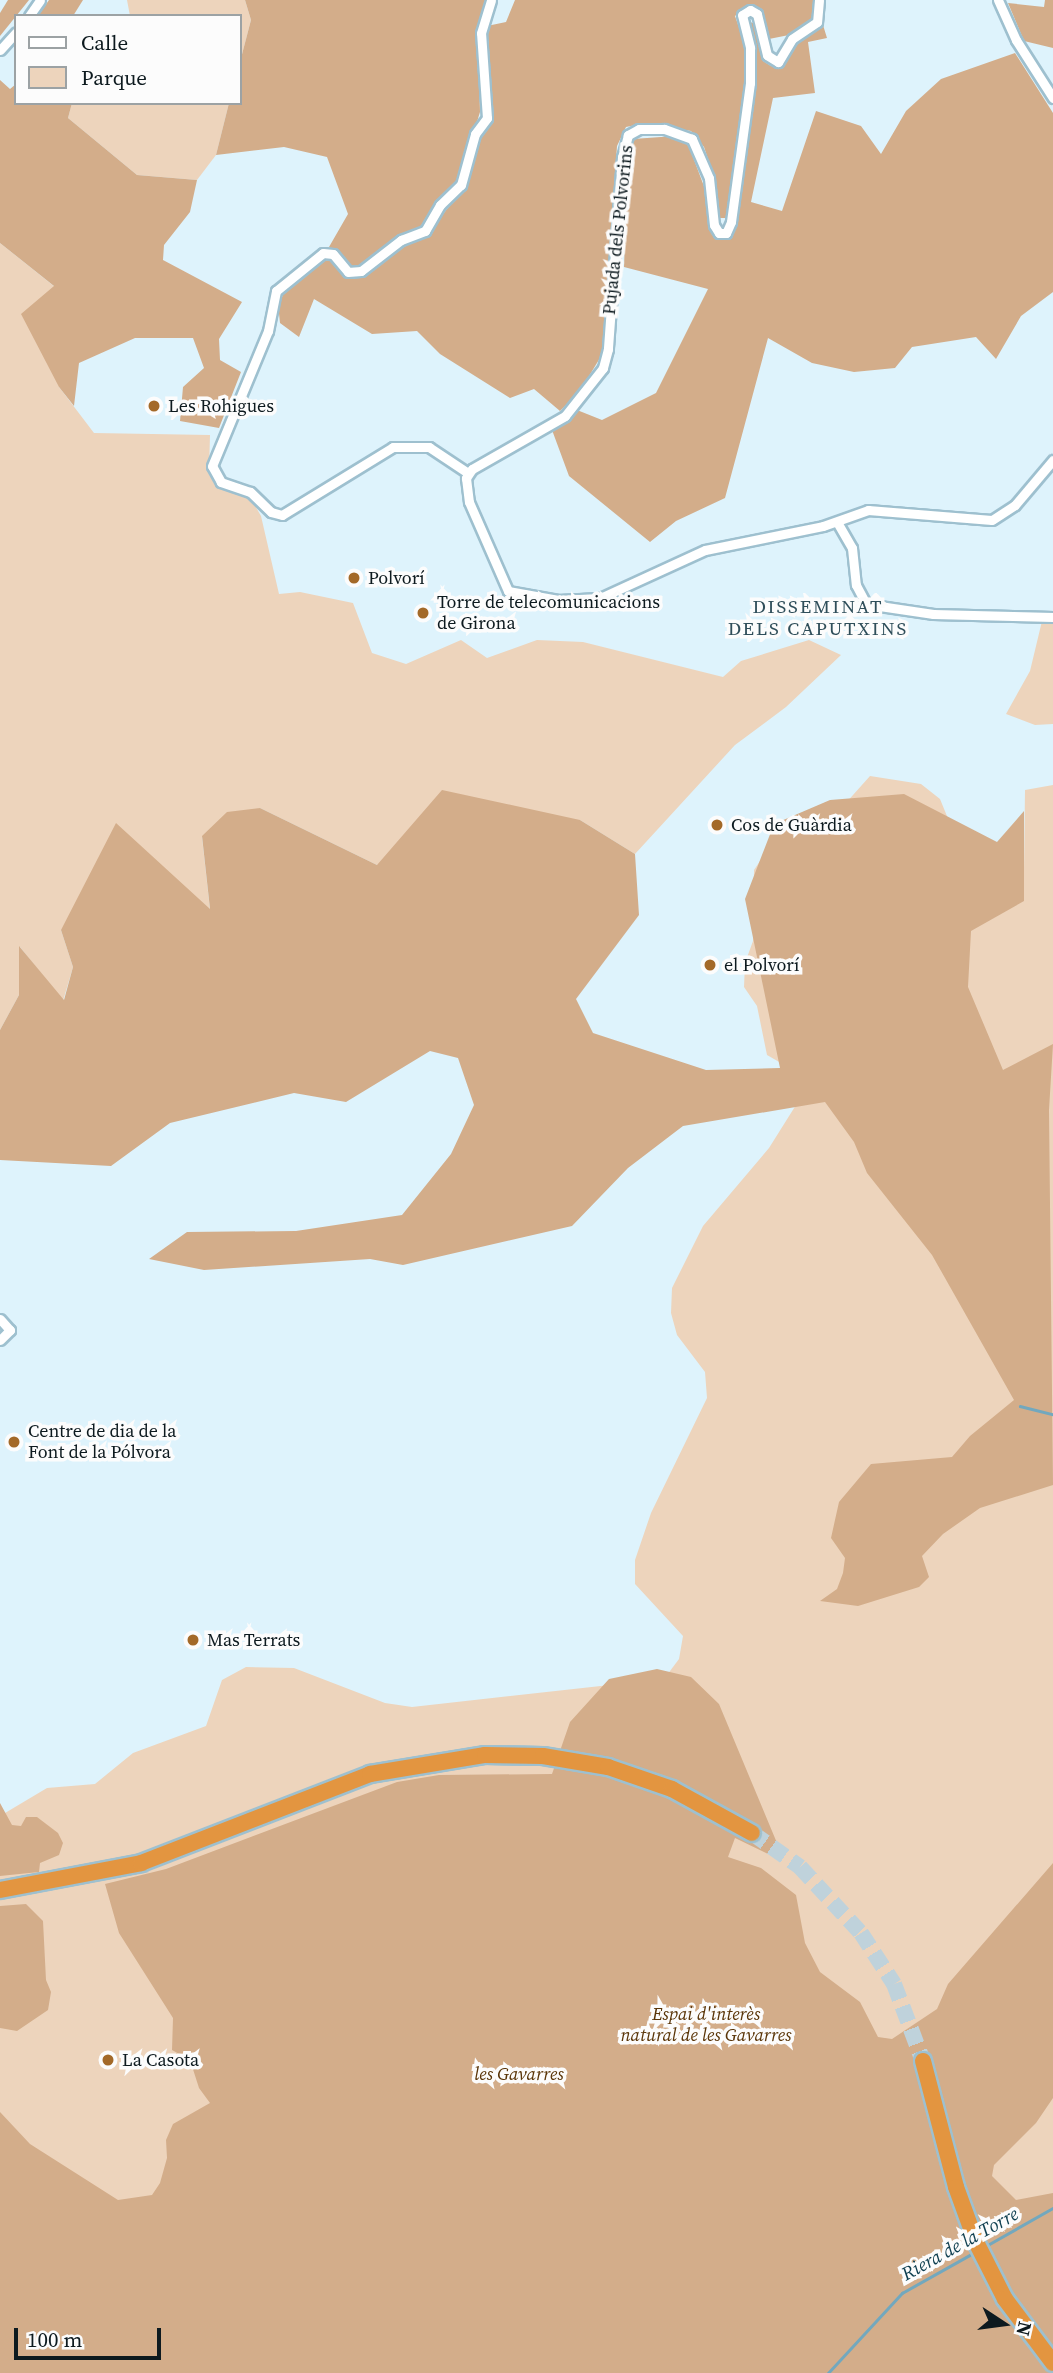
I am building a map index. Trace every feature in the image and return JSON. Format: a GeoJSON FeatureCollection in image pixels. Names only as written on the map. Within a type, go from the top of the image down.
{"type":"FeatureCollection","features":[{"type":"Feature","properties":{"kind":"highway"},"geometry":{"type":"LineString","coordinates":[[0,1891],[141,1863],[370,1774],[485,1755],[543,1756],[608,1767],[672,1789],[752,1833]]}},
{"type":"Feature","properties":{"kind":"highway"},"geometry":{"type":"LineString","coordinates":[[923,2061],[956,2187],[984,2259],[1005,2299],[1050,2360]]}},
{"type":"Feature","properties":{"kind":"street"},"geometry":{"type":"LineString","coordinates":[[491,0],[481,33],[487,118],[475,134],[461,185],[440,205],[425,231],[401,240],[361,271],[348,272],[333,254],[323,253],[276,291],[268,331],[212,466],[221,482],[250,492],[271,512],[282,515],[393,447],[429,447],[467,473],[470,502],[508,591],[558,600],[597,599],[705,550],[837,522],[876,509],[992,520],[1015,505],[1053,460]]}},
{"type":"Feature","properties":{"kind":"street","name":"Pujada dels Polvorins"},"geometry":{"type":"LineString","coordinates":[[467,473],[565,416],[603,368],[608,349],[622,157],[628,135],[639,129],[664,129],[692,139],[709,178],[713,225],[726,233],[732,222],[750,83],[750,48],[742,15],[750,10],[757,14],[767,55],[778,62],[792,38],[817,22],[819,0]]}},
{"type":"Feature","properties":{"kind":"street"},"geometry":{"type":"LineString","coordinates":[[998,0],[1016,40],[1053,98]]}},
{"type":"Feature","properties":{"kind":"street"},"geometry":{"type":"LineString","coordinates":[[0,50],[14,34]]}},
{"type":"Feature","properties":{"kind":"street"},"geometry":{"type":"LineString","coordinates":[[837,522],[852,548],[856,585],[866,604],[933,614],[1053,617]]}},
{"type":"Feature","properties":{"kind":"street"},"geometry":{"type":"LineString","coordinates":[[0,1320],[10,1330],[0,1340]]}},
{"type":"Feature","properties":{"kind":"green space"},"geometry":{"type":"Polygon","coordinates":[[[8,0],[29,0],[18,14],[14,14],[14,19],[0,36],[0,13],[8,0]]]}},
{"type":"Feature","properties":{"kind":"green space"},"geometry":{"type":"Polygon","coordinates":[[[49,0],[83,0],[74,14],[39,14],[49,0]]]}},
{"type":"Feature","properties":{"kind":"green space"},"geometry":{"type":"Polygon","coordinates":[[[127,0],[245,0],[251,20],[242,54],[242,14],[130,14],[127,0]]]}},
{"type":"Feature","properties":{"kind":"green space"},"geometry":{"type":"Polygon","coordinates":[[[245,0],[487,0],[478,35],[480,112],[458,184],[441,197],[424,227],[362,267],[353,270],[329,247],[348,214],[327,157],[284,147],[216,155],[228,105],[242,105],[242,54],[251,20],[245,0]]]}},
{"type":"Feature","properties":{"kind":"green space"},"geometry":{"type":"Polygon","coordinates":[[[515,0],[814,0],[814,18],[789,35],[769,39],[757,9],[745,7],[735,16],[745,45],[745,79],[726,218],[717,218],[713,174],[704,147],[691,131],[646,123],[626,127],[617,146],[603,353],[580,391],[560,411],[534,389],[510,398],[440,354],[417,331],[372,334],[314,299],[299,337],[280,323],[278,304],[287,288],[322,261],[331,260],[354,279],[404,243],[428,233],[466,185],[481,131],[491,125],[487,26],[506,22],[515,0]]]}},
{"type":"Feature","properties":{"kind":"green space"},"geometry":{"type":"Polygon","coordinates":[[[1045,0],[1053,0],[1053,48],[1024,41],[1008,3],[1044,7],[1045,0]]]}},
{"type":"Feature","properties":{"kind":"green space"},"geometry":{"type":"Polygon","coordinates":[[[750,22],[758,25],[763,61],[771,66],[784,65],[799,38],[823,25],[827,38],[808,42],[815,93],[773,98],[751,202],[782,211],[816,111],[861,126],[881,154],[906,111],[941,79],[1015,53],[1053,113],[1053,292],[1021,316],[996,359],[976,337],[912,347],[895,368],[854,372],[812,363],[768,338],[725,498],[676,521],[650,542],[569,476],[552,430],[577,410],[602,420],[656,393],[708,289],[624,267],[628,157],[633,139],[675,136],[687,141],[705,189],[712,235],[726,237],[733,232],[757,61],[750,22]]]}},
{"type":"Feature","properties":{"kind":"green space"},"geometry":{"type":"Polygon","coordinates":[[[0,80],[10,89],[14,86],[14,105],[71,105],[68,118],[137,175],[197,180],[190,212],[164,245],[163,260],[242,302],[219,339],[220,360],[241,372],[219,428],[180,421],[183,387],[204,368],[193,338],[135,338],[79,363],[74,406],[59,387],[21,314],[54,286],[0,243],[0,80]]]}},
{"type":"Feature","properties":{"kind":"green space"},"geometry":{"type":"Polygon","coordinates":[[[71,105],[228,105],[216,155],[197,180],[137,175],[68,118],[71,105]]]}},
{"type":"Feature","properties":{"kind":"green space"},"geometry":{"type":"Polygon","coordinates":[[[0,243],[55,287],[59,387],[94,433],[210,435],[209,472],[214,483],[250,497],[261,516],[279,594],[300,592],[353,603],[372,653],[406,664],[461,640],[487,658],[537,640],[583,642],[723,677],[741,661],[809,640],[841,655],[786,707],[735,745],[635,854],[580,820],[377,865],[260,808],[202,837],[210,910],[177,881],[61,930],[73,967],[63,1001],[20,947],[19,995],[0,1030],[0,243]]]}},
{"type":"Feature","properties":{"kind":"green space"},"geometry":{"type":"Polygon","coordinates":[[[1053,620],[1053,724],[1035,725],[1006,714],[1030,671],[1042,621],[1053,620]]]}},
{"type":"Feature","properties":{"kind":"green space","name":"Espai d'interès natural de les Gavarres"},"geometry":{"type":"Polygon","coordinates":[[[870,776],[921,784],[940,799],[949,821],[1024,869],[1025,790],[1053,785],[1053,2373],[0,2373],[0,1816],[47,1788],[95,1784],[133,1753],[206,1726],[222,1680],[246,1667],[294,1668],[385,1703],[412,1707],[664,1679],[679,1659],[683,1636],[635,1584],[635,1560],[651,1513],[707,1398],[705,1372],[677,1335],[671,1313],[672,1288],[703,1226],[769,1148],[796,1105],[788,1067],[767,1055],[757,1006],[744,987],[745,963],[753,941],[754,870],[768,849],[836,814],[870,776]]]}},
{"type":"Feature","properties":{"kind":"green space"},"geometry":{"type":"Polygon","coordinates":[[[442,790],[580,820],[635,854],[639,915],[576,999],[593,1033],[706,1070],[780,1068],[745,899],[774,824],[830,800],[904,794],[997,842],[1024,811],[1024,901],[971,931],[968,987],[1003,1070],[1053,1044],[1049,1110],[1053,1485],[980,1508],[943,1534],[922,1556],[929,1577],[919,1587],[858,1606],[820,1601],[837,1589],[843,1573],[845,1558],[831,1538],[839,1502],[871,1464],[952,1457],[970,1436],[1014,1400],[932,1255],[867,1173],[854,1142],[825,1102],[683,1126],[628,1168],[572,1226],[403,1265],[370,1259],[204,1270],[149,1259],[187,1232],[296,1231],[402,1215],[451,1154],[474,1105],[458,1058],[430,1051],[346,1102],[294,1093],[170,1123],[111,1166],[0,1160],[0,1030],[19,995],[19,946],[64,1000],[73,967],[61,930],[116,823],[210,909],[202,836],[227,812],[260,808],[377,865],[442,790]]]}},
{"type":"Feature","properties":{"kind":"green space","name":"les Gavarres"},"geometry":{"type":"Polygon","coordinates":[[[657,1669],[691,1677],[719,1704],[777,1843],[768,1854],[735,1838],[728,1857],[761,1868],[796,1895],[805,1943],[820,1972],[860,2002],[878,2037],[892,2039],[937,2009],[948,1984],[1053,1863],[1053,2098],[1036,2123],[994,2165],[992,2176],[1016,2200],[1053,2193],[1053,2373],[0,2373],[0,2112],[30,2144],[118,2200],[152,2195],[160,2183],[167,2158],[166,2140],[173,2124],[210,2103],[199,2088],[190,2060],[172,2050],[173,2018],[119,1933],[105,1884],[166,1869],[397,1782],[439,1775],[552,1774],[570,1722],[609,1679],[657,1669]]]}},
{"type":"Feature","properties":{"kind":"green space"},"geometry":{"type":"Polygon","coordinates":[[[0,1803],[12,1825],[21,1826],[26,1817],[37,1817],[58,1833],[63,1843],[59,1855],[40,1863],[39,1872],[0,1876],[0,1803]]]}},
{"type":"Feature","properties":{"kind":"green space"},"geometry":{"type":"Polygon","coordinates":[[[26,1904],[43,1921],[46,1980],[51,1992],[48,2010],[17,2031],[0,2028],[0,1906],[26,1904]]]}},
{"type":"Feature","properties":{"kind":"waterway"},"geometry":{"type":"LineString","coordinates":[[1020,1406],[1053,1414]]}},
{"type":"Feature","properties":{"kind":"waterway","name":"Riera de la Torre"},"geometry":{"type":"LineString","coordinates":[[984,2247],[1053,2208]]}},
{"type":"Feature","properties":{"kind":"waterway","name":"Riera de la Torre"},"geometry":{"type":"LineString","coordinates":[[828,2373],[902,2293],[975,2252]]}},
{"type":"Feature","properties":{"kind":"tunnel"},"geometry":{"type":"LineString","coordinates":[[752,1833],[800,1867],[861,1933],[894,1984],[923,2061]]}},
{"type":"Feature","properties":{"kind":"place","name":"Les Rohigues"},"geometry":{"type":"Point","coordinates":[154,406]}},
{"type":"Feature","properties":{"kind":"place","name":"Polvorí"},"geometry":{"type":"Point","coordinates":[354,578]}},
{"type":"Feature","properties":{"kind":"place","name":"Torre de telecomunicacions de Girona"},"geometry":{"type":"Point","coordinates":[423,613]}},
{"type":"Feature","properties":{"kind":"place","name":"Cos de Guàrdia"},"geometry":{"type":"Point","coordinates":[717,825]}},
{"type":"Feature","properties":{"kind":"place","name":"el Polvorí"},"geometry":{"type":"Point","coordinates":[710,965]}},
{"type":"Feature","properties":{"kind":"place","name":"Centre de dia de la Font de la Pólvora"},"geometry":{"type":"Point","coordinates":[14,1442]}},
{"type":"Feature","properties":{"kind":"place","name":"Mas Terrats"},"geometry":{"type":"Point","coordinates":[193,1640]}},
{"type":"Feature","properties":{"kind":"place","name":"La Casota"},"geometry":{"type":"Point","coordinates":[108,2060]}},
{"type":"Feature","properties":{"kind":"district","name":"DISSEMINAT DELS CAPUTXINS"},"geometry":{"type":"Point","coordinates":[818,618]}}]}
